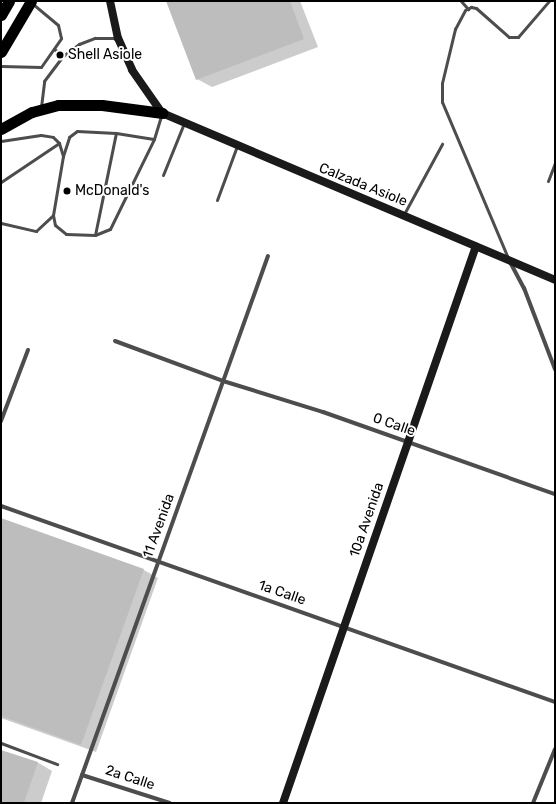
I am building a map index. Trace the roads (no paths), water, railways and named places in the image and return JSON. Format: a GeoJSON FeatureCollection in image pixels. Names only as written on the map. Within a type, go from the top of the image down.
{"type":"FeatureCollection","features":[{"type":"Feature","properties":{"kind":"highway"},"geometry":{"type":"LineString","coordinates":[[1,15],[9,1]]}},
{"type":"Feature","properties":{"kind":"highway"},"geometry":{"type":"LineString","coordinates":[[1,52],[31,2]]}},
{"type":"Feature","properties":{"kind":"highway"},"geometry":{"type":"LineString","coordinates":[[1,129],[40,110],[58,105],[102,105],[162,113]]}},
{"type":"Feature","properties":{"kind":"main road"},"geometry":{"type":"LineString","coordinates":[[110,1],[118,38],[132,70],[162,113]]}},
{"type":"Feature","properties":{"kind":"main road","name":"Calzada Asiole"},"geometry":{"type":"LineString","coordinates":[[162,113],[476,246],[509,262],[555,280]]}},
{"type":"Feature","properties":{"kind":"main road","name":"10a Avenida"},"geometry":{"type":"LineString","coordinates":[[283,803],[476,246]]}},
{"type":"Feature","properties":{"kind":"street","name":"11 Avenida"},"geometry":{"type":"LineString","coordinates":[[72,803],[268,256]]}},
{"type":"Feature","properties":{"kind":"street"},"geometry":{"type":"LineString","coordinates":[[509,262],[524,288],[555,370]]}},
{"type":"Feature","properties":{"kind":"street","name":"0 Calle"},"geometry":{"type":"LineString","coordinates":[[116,341],[223,381],[409,442],[555,494]]}},
{"type":"Feature","properties":{"kind":"street"},"geometry":{"type":"LineString","coordinates":[[1,421],[28,350]]}},
{"type":"Feature","properties":{"kind":"street","name":"1a Calle"},"geometry":{"type":"LineString","coordinates":[[1,506],[344,626],[555,702]]}},
{"type":"Feature","properties":{"kind":"street"},"geometry":{"type":"LineString","coordinates":[[533,803],[555,749]]}},
{"type":"Feature","properties":{"kind":"street","name":"2a Calle"},"geometry":{"type":"LineString","coordinates":[[82,775],[170,803]]}},
{"type":"Feature","properties":{"kind":"lane"},"geometry":{"type":"LineString","coordinates":[[461,1],[468,9]]}},
{"type":"Feature","properties":{"kind":"lane"},"geometry":{"type":"LineString","coordinates":[[509,262],[442,102],[442,83],[455,29],[460,17],[468,9],[476,8],[509,37],[518,37],[549,1]]}},
{"type":"Feature","properties":{"kind":"lane"},"geometry":{"type":"LineString","coordinates":[[1,66],[41,67],[61,38],[58,25],[31,2]]}},
{"type":"Feature","properties":{"kind":"lane"},"geometry":{"type":"LineString","coordinates":[[40,110],[44,81],[63,56],[79,44],[95,38],[118,38]]}},
{"type":"Feature","properties":{"kind":"lane"},"geometry":{"type":"LineString","coordinates":[[54,49],[63,56]]}},
{"type":"Feature","properties":{"kind":"lane"},"geometry":{"type":"LineString","coordinates":[[154,140],[116,133],[77,131],[69,137],[53,215],[55,225],[66,234],[95,235],[110,230],[154,140],[162,113]]}},
{"type":"Feature","properties":{"kind":"lane"},"geometry":{"type":"LineString","coordinates":[[163,175],[184,123]]}},
{"type":"Feature","properties":{"kind":"lane"},"geometry":{"type":"LineString","coordinates":[[95,235],[116,133]]}},
{"type":"Feature","properties":{"kind":"lane"},"geometry":{"type":"LineString","coordinates":[[1,141],[41,135],[52,137],[59,143],[64,156]]}},
{"type":"Feature","properties":{"kind":"lane"},"geometry":{"type":"LineString","coordinates":[[1,182],[59,143]]}},
{"type":"Feature","properties":{"kind":"lane"},"geometry":{"type":"LineString","coordinates":[[403,216],[442,144]]}},
{"type":"Feature","properties":{"kind":"lane"},"geometry":{"type":"LineString","coordinates":[[217,200],[237,146]]}},
{"type":"Feature","properties":{"kind":"lane"},"geometry":{"type":"LineString","coordinates":[[548,181],[555,163]]}},
{"type":"Feature","properties":{"kind":"lane"},"geometry":{"type":"LineString","coordinates":[[1,224],[36,231],[53,215]]}},
{"type":"Feature","properties":{"kind":"lane"},"geometry":{"type":"LineString","coordinates":[[1,743],[57,764]]}},
{"type":"Feature","properties":{"kind":"place","name":"Shell Asiole"},"geometry":{"type":"Point","coordinates":[60,55]}},
{"type":"Feature","properties":{"kind":"place","name":"McDonald's"},"geometry":{"type":"Point","coordinates":[67,191]}}]}
